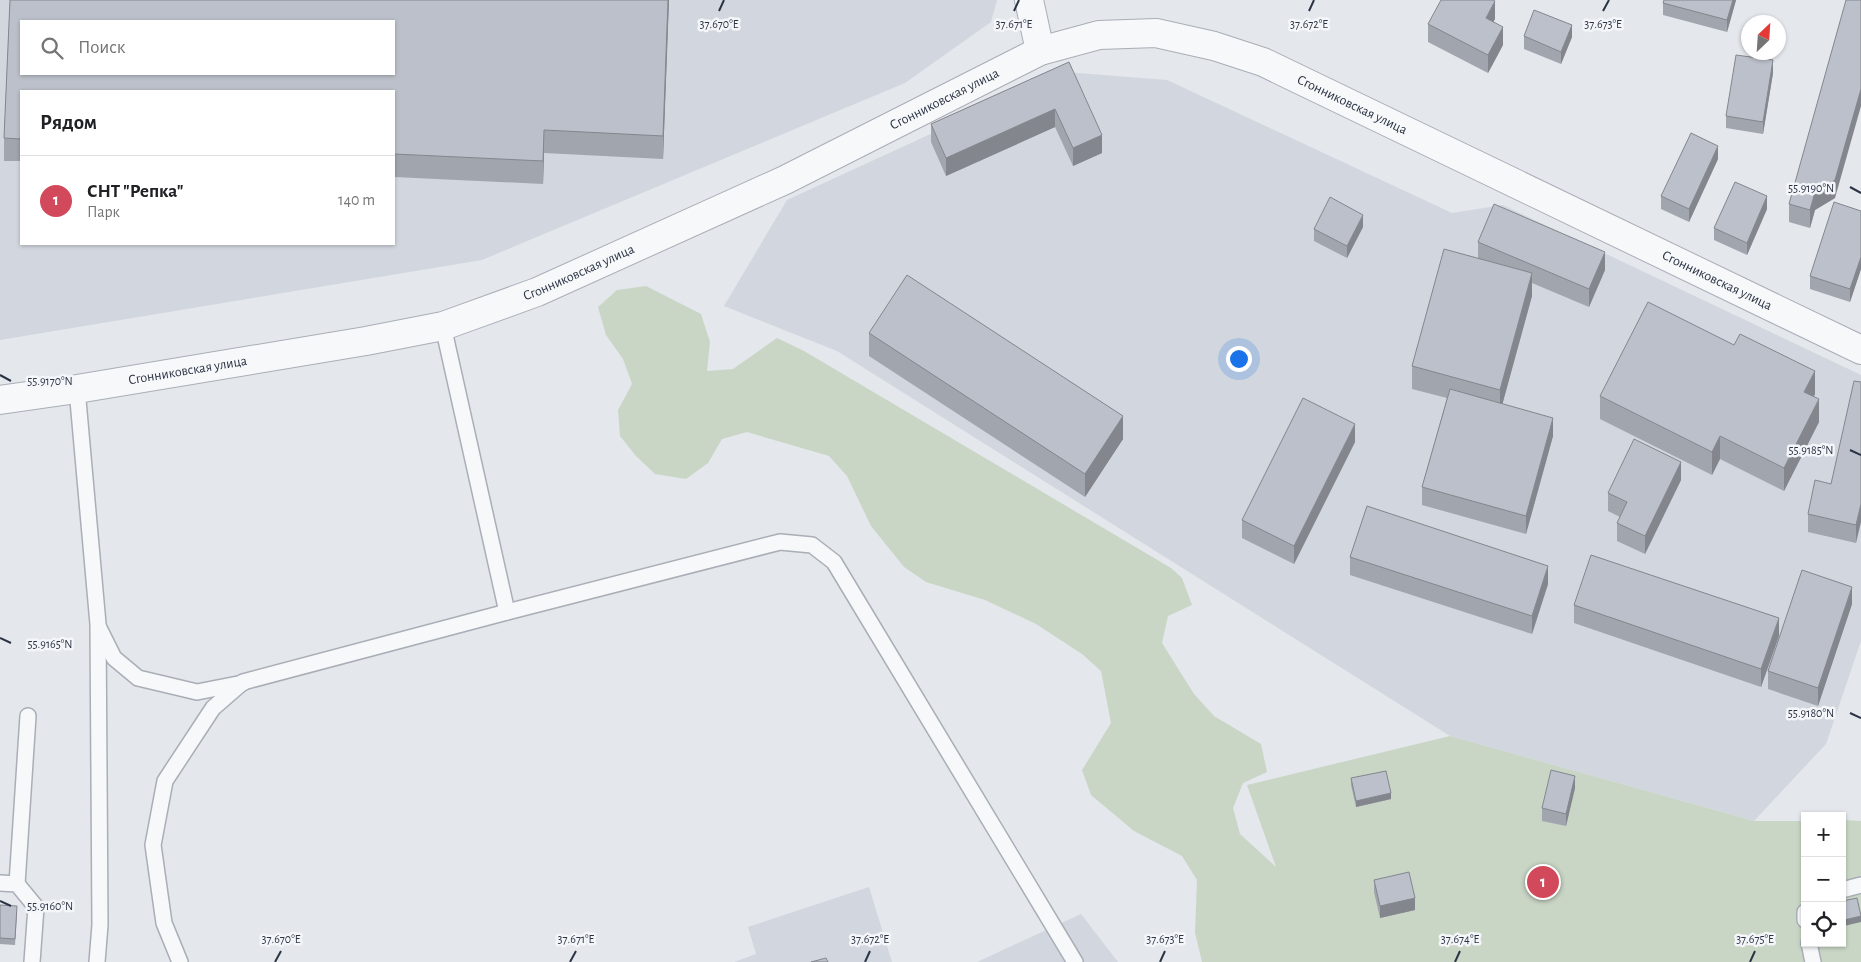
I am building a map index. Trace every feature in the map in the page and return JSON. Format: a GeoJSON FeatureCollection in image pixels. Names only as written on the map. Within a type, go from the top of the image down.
{"type":"FeatureCollection","features":[{"type":"Feature","properties":{"kind":"street"},"geometry":{"type":"LineString","coordinates":[[1030,0],[1040,51]]}},
{"type":"Feature","properties":{"kind":"street","name":"Сгонниковская улица"},"geometry":{"type":"LineString","coordinates":[[0,400],[366,341],[443,326],[537,292],[785,180],[1040,51],[1099,35],[1156,33],[1214,46],[1263,62],[1861,350]]}},
{"type":"Feature","properties":{"kind":"lane"},"geometry":{"type":"LineString","coordinates":[[443,326],[507,612]]}},
{"type":"Feature","properties":{"kind":"lane"},"geometry":{"type":"LineString","coordinates":[[77,389],[98,624],[100,925],[97,962]]}},
{"type":"Feature","properties":{"kind":"lane"},"geometry":{"type":"LineString","coordinates":[[98,624],[114,658],[138,678],[197,692],[243,682],[780,542],[812,545],[834,562],[1075,962]]}},
{"type":"Feature","properties":{"kind":"lane"},"geometry":{"type":"LineString","coordinates":[[180,962],[164,923],[152,845],[165,781],[214,708],[243,682]]}},
{"type":"Feature","properties":{"kind":"lane"},"geometry":{"type":"LineString","coordinates":[[28,716],[17,884],[36,907],[32,962]]}},
{"type":"Feature","properties":{"kind":"lane"},"geometry":{"type":"LineString","coordinates":[[0,883],[17,884]]}},
{"type":"Feature","properties":{"kind":"lane"},"geometry":{"type":"LineString","coordinates":[[1846,889],[1861,885]]}},
{"type":"Feature","properties":{"kind":"lane"},"geometry":{"type":"LineString","coordinates":[[1810,947],[1813,962]]}},
{"type":"Feature","properties":{"kind":"shaded area"},"geometry":{"type":"Polygon","coordinates":[[[0,0],[997,0],[991,22],[905,83],[482,260],[0,340],[0,0]]]}},
{"type":"Feature","properties":{"kind":"shaded area"},"geometry":{"type":"Polygon","coordinates":[[[1065,72],[1167,80],[1452,213],[1503,205],[1861,375],[1861,641],[1826,744],[1754,821],[1450,736],[837,351],[724,306],[787,200],[1065,72]]]}},
{"type":"Feature","properties":{"kind":"shaded area"},"geometry":{"type":"Polygon","coordinates":[[[869,887],[892,962],[734,962],[756,954],[748,927],[869,887]]]}},
{"type":"Feature","properties":{"kind":"shaded area"},"geometry":{"type":"Polygon","coordinates":[[[1081,914],[1118,962],[977,962],[1081,914]]]}},
{"type":"Feature","properties":{"kind":"green space"},"geometry":{"type":"Polygon","coordinates":[[[646,286],[701,314],[710,342],[707,371],[733,369],[777,338],[804,351],[1171,568],[1182,578],[1192,605],[1168,616],[1162,643],[1194,694],[1214,716],[1261,744],[1267,772],[1243,783],[1233,808],[1240,834],[1276,867],[1247,785],[1450,736],[1754,821],[1801,821],[1801,947],[1846,947],[1846,820],[1861,821],[1861,962],[1202,962],[1195,933],[1197,880],[1182,856],[1134,831],[1091,795],[1082,770],[1111,723],[1101,671],[1082,654],[1036,624],[985,600],[926,582],[904,567],[871,526],[847,476],[829,456],[747,432],[722,439],[708,463],[686,479],[655,474],[636,456],[620,436],[618,410],[632,384],[623,359],[606,335],[598,307],[617,290],[646,286]]]}},
{"type":"Feature","properties":{"kind":"building"},"geometry":{"type":"Polygon","coordinates":[[[10,0],[668,0],[663,136],[544,130],[543,161],[395,154],[395,90],[20,90],[20,139],[4,138],[10,0]]]}},
{"type":"Feature","properties":{"kind":"building"},"geometry":{"type":"Polygon","coordinates":[[[1441,0],[1495,1],[1486,18],[1503,27],[1488,55],[1428,24],[1441,0]]]}},
{"type":"Feature","properties":{"kind":"building"},"geometry":{"type":"Polygon","coordinates":[[[1664,0],[1733,0],[1727,20],[1663,3],[1664,0]]]}},
{"type":"Feature","properties":{"kind":"building"},"geometry":{"type":"Polygon","coordinates":[[[1846,0],[1861,0],[1861,89],[1835,180],[1815,192],[1810,210],[1789,204],[1846,0]]]}},
{"type":"Feature","properties":{"kind":"building"},"geometry":{"type":"Polygon","coordinates":[[[1534,10],[1572,25],[1561,52],[1524,36],[1534,10]]]}},
{"type":"Feature","properties":{"kind":"building"},"geometry":{"type":"Polygon","coordinates":[[[1736,55],[1741,56],[1741,60],[1773,60],[1763,122],[1726,116],[1736,55]]]}},
{"type":"Feature","properties":{"kind":"building"},"geometry":{"type":"Polygon","coordinates":[[[1069,62],[1102,135],[1073,148],[1055,109],[946,158],[931,124],[1069,62]]]}},
{"type":"Feature","properties":{"kind":"building"},"geometry":{"type":"Polygon","coordinates":[[[1691,133],[1718,146],[1689,209],[1661,196],[1691,133]]]}},
{"type":"Feature","properties":{"kind":"building"},"geometry":{"type":"Polygon","coordinates":[[[1735,182],[1767,196],[1747,243],[1714,228],[1735,182]]]}},
{"type":"Feature","properties":{"kind":"building"},"geometry":{"type":"Polygon","coordinates":[[[1330,197],[1363,215],[1347,246],[1314,229],[1330,197]]]}},
{"type":"Feature","properties":{"kind":"building"},"geometry":{"type":"Polygon","coordinates":[[[1834,202],[1861,211],[1861,257],[1850,289],[1810,276],[1834,202]]]}},
{"type":"Feature","properties":{"kind":"building"},"geometry":{"type":"Polygon","coordinates":[[[1494,204],[1605,252],[1589,289],[1478,242],[1494,204]]]}},
{"type":"Feature","properties":{"kind":"building"},"geometry":{"type":"Polygon","coordinates":[[[1444,249],[1532,273],[1500,390],[1412,366],[1444,249]]]}},
{"type":"Feature","properties":{"kind":"building"},"geometry":{"type":"Polygon","coordinates":[[[907,275],[1123,416],[1085,474],[869,333],[907,275]]]}},
{"type":"Feature","properties":{"kind":"building"},"geometry":{"type":"Polygon","coordinates":[[[1648,302],[1734,345],[1740,334],[1815,371],[1804,392],[1819,399],[1784,468],[1720,436],[1712,452],[1600,396],[1648,302]]]}},
{"type":"Feature","properties":{"kind":"building"},"geometry":{"type":"Polygon","coordinates":[[[1854,381],[1861,382],[1861,504],[1856,525],[1808,514],[1815,480],[1831,484],[1854,381]]]}},
{"type":"Feature","properties":{"kind":"building"},"geometry":{"type":"Polygon","coordinates":[[[1450,389],[1553,418],[1526,516],[1422,487],[1450,389]]]}},
{"type":"Feature","properties":{"kind":"building"},"geometry":{"type":"Polygon","coordinates":[[[1303,398],[1355,424],[1294,546],[1242,520],[1303,398]]]}},
{"type":"Feature","properties":{"kind":"building"},"geometry":{"type":"Polygon","coordinates":[[[1634,439],[1681,462],[1645,536],[1617,523],[1627,502],[1608,493],[1634,439]]]}},
{"type":"Feature","properties":{"kind":"building"},"geometry":{"type":"Polygon","coordinates":[[[1367,506],[1548,566],[1532,616],[1350,557],[1367,506]]]}},
{"type":"Feature","properties":{"kind":"building"},"geometry":{"type":"Polygon","coordinates":[[[1591,555],[1779,618],[1761,669],[1574,605],[1591,555]]]}},
{"type":"Feature","properties":{"kind":"building"},"geometry":{"type":"Polygon","coordinates":[[[1802,570],[1852,587],[1818,688],[1768,671],[1802,570]]]}},
{"type":"Feature","properties":{"kind":"building"},"geometry":{"type":"Polygon","coordinates":[[[1551,770],[1575,776],[1566,814],[1542,808],[1551,770]]]}},
{"type":"Feature","properties":{"kind":"building"},"geometry":{"type":"Polygon","coordinates":[[[1386,771],[1391,793],[1356,801],[1351,778],[1386,771]]]}},
{"type":"Feature","properties":{"kind":"building"},"geometry":{"type":"Polygon","coordinates":[[[1409,872],[1415,898],[1380,906],[1374,880],[1409,872]]]}},
{"type":"Feature","properties":{"kind":"building"},"geometry":{"type":"Polygon","coordinates":[[[1857,898],[1861,916],[1846,920],[1846,900],[1857,898]]]}},
{"type":"Feature","properties":{"kind":"building"},"geometry":{"type":"Polygon","coordinates":[[[0,905],[17,906],[15,939],[0,938],[0,905]]]}},
{"type":"Feature","properties":{"kind":"building"},"geometry":{"type":"Polygon","coordinates":[[[826,958],[828,962],[811,962],[826,958]]]}},
{"type":"Feature","properties":{"kind":"place","name":"СНТ \"Репка\""},"geometry":{"type":"Point","coordinates":[1543,882]}}]}
